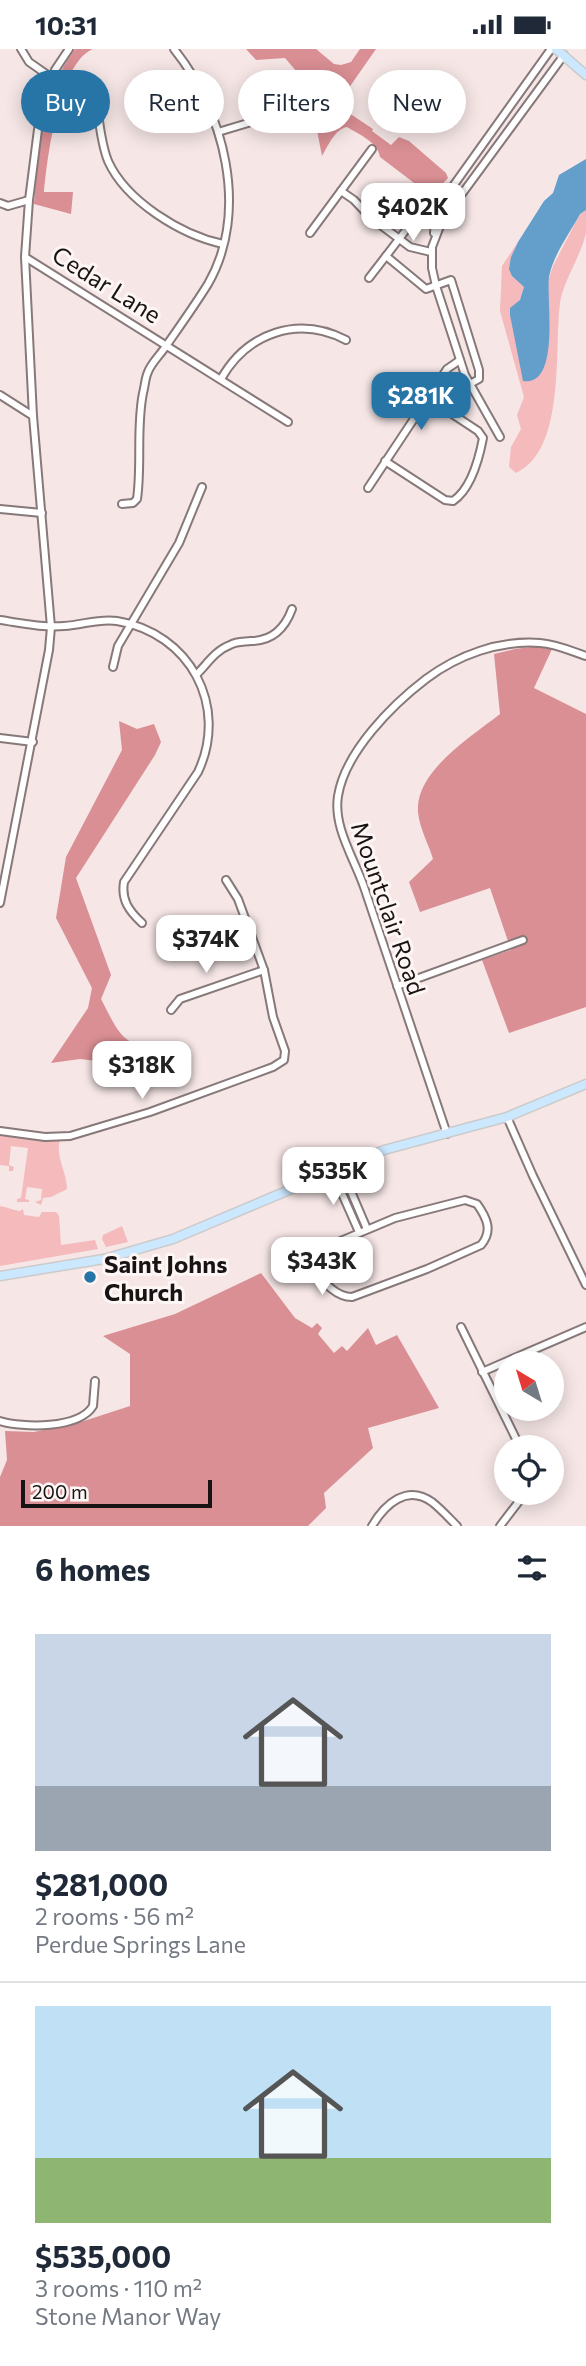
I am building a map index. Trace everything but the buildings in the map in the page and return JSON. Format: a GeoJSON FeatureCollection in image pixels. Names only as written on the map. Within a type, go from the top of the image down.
{"type":"FeatureCollection","features":[{"type":"Feature","properties":{"kind":"main road"},"geometry":{"type":"LineString","coordinates":[[556,49],[586,75]]}},
{"type":"Feature","properties":{"kind":"main road"},"geometry":{"type":"LineString","coordinates":[[0,1276],[104,1259],[173,1239],[384,1150],[507,1117],[586,1084]]}},
{"type":"Feature","properties":{"kind":"street"},"geometry":{"type":"LineString","coordinates":[[21,49],[29,62],[40,70]]}},
{"type":"Feature","properties":{"kind":"street"},"geometry":{"type":"LineString","coordinates":[[55,70],[69,49]]}},
{"type":"Feature","properties":{"kind":"street"},"geometry":{"type":"LineString","coordinates":[[174,49],[190,70]]}},
{"type":"Feature","properties":{"kind":"street"},"geometry":{"type":"LineString","coordinates":[[500,437],[470,384],[436,286],[431,252],[435,221],[440,207],[551,49]]}},
{"type":"Feature","properties":{"kind":"street"},"geometry":{"type":"LineString","coordinates":[[434,238],[450,211],[564,55]]}},
{"type":"Feature","properties":{"kind":"street"},"geometry":{"type":"LineString","coordinates":[[0,900],[46,675],[51,627],[33,417],[25,257],[38,133]]}},
{"type":"Feature","properties":{"kind":"street"},"geometry":{"type":"LineString","coordinates":[[102,133],[107,159],[127,188],[170,223],[198,237],[223,244]]}},
{"type":"Feature","properties":{"kind":"street"},"geometry":{"type":"LineString","coordinates":[[122,504],[133,503],[137,499],[140,410],[148,372],[209,282],[229,221],[229,189],[218,133]]}},
{"type":"Feature","properties":{"kind":"street"},"geometry":{"type":"LineString","coordinates":[[310,233],[372,149]]}},
{"type":"Feature","properties":{"kind":"street"},"geometry":{"type":"LineString","coordinates":[[341,191],[410,247],[431,252]]}},
{"type":"Feature","properties":{"kind":"street"},"geometry":{"type":"LineString","coordinates":[[0,203],[8,206],[29,200]]}},
{"type":"Feature","properties":{"kind":"street"},"geometry":{"type":"LineString","coordinates":[[369,278],[425,205],[429,203],[450,211]]}},
{"type":"Feature","properties":{"kind":"street"},"geometry":{"type":"LineString","coordinates":[[386,256],[426,289],[452,280],[480,370],[479,379],[470,384]]}},
{"type":"Feature","properties":{"kind":"street","name":"Cedar Lane"},"geometry":{"type":"LineString","coordinates":[[25,257],[288,422]]}},
{"type":"Feature","properties":{"kind":"street"},"geometry":{"type":"LineString","coordinates":[[221,379],[242,351],[272,333],[303,328],[327,332],[346,340]]}},
{"type":"Feature","properties":{"kind":"street"},"geometry":{"type":"LineString","coordinates":[[368,488],[447,369],[460,360]]}},
{"type":"Feature","properties":{"kind":"street"},"geometry":{"type":"LineString","coordinates":[[0,395],[33,417]]}},
{"type":"Feature","properties":{"kind":"street"},"geometry":{"type":"LineString","coordinates":[[385,461],[445,501],[457,499],[473,475],[482,442],[481,434],[428,398]]}},
{"type":"Feature","properties":{"kind":"street"},"geometry":{"type":"LineString","coordinates":[[481,434],[494,427]]}},
{"type":"Feature","properties":{"kind":"street"},"geometry":{"type":"LineString","coordinates":[[113,667],[118,646],[179,543],[202,487]]}},
{"type":"Feature","properties":{"kind":"street"},"geometry":{"type":"LineString","coordinates":[[0,509],[42,513]]}},
{"type":"Feature","properties":{"kind":"street"},"geometry":{"type":"LineString","coordinates":[[197,674],[226,646],[262,640],[275,634],[288,621],[292,610]]}},
{"type":"Feature","properties":{"kind":"street"},"geometry":{"type":"LineString","coordinates":[[0,620],[51,627],[97,620],[130,623],[161,638],[176,649],[197,674],[209,715],[205,757],[198,772],[124,882],[124,897],[128,909],[142,923]]}},
{"type":"Feature","properties":{"kind":"street","name":"Mountclair Road"},"geometry":{"type":"LineString","coordinates":[[447,1134],[363,884],[337,816],[338,795],[346,771],[378,723],[418,685],[452,662],[491,648],[517,643],[559,646],[586,656]]}},
{"type":"Feature","properties":{"kind":"street"},"geometry":{"type":"LineString","coordinates":[[0,738],[33,742]]}},
{"type":"Feature","properties":{"kind":"street"},"geometry":{"type":"LineString","coordinates":[[0,1132],[45,1137],[70,1136],[150,1112],[284,1060],[285,1051],[273,1017],[264,970],[238,899],[226,880]]}},
{"type":"Feature","properties":{"kind":"street"},"geometry":{"type":"LineString","coordinates":[[397,986],[523,940]]}},
{"type":"Feature","properties":{"kind":"street"},"geometry":{"type":"LineString","coordinates":[[171,1010],[180,999],[264,970]]}},
{"type":"Feature","properties":{"kind":"street"},"geometry":{"type":"LineString","coordinates":[[507,1117],[586,1285]]}},
{"type":"Feature","properties":{"kind":"street"},"geometry":{"type":"LineString","coordinates":[[337,1170],[367,1229]]}},
{"type":"Feature","properties":{"kind":"street"},"geometry":{"type":"LineString","coordinates":[[337,1170],[359,1233]]}},
{"type":"Feature","properties":{"kind":"street"},"geometry":{"type":"LineString","coordinates":[[465,1201],[477,1204],[489,1228],[487,1238],[481,1245],[371,1291],[347,1297],[335,1291],[318,1275],[316,1259],[324,1249],[359,1233],[394,1218],[465,1201]]}},
{"type":"Feature","properties":{"kind":"street"},"geometry":{"type":"LineString","coordinates":[[461,1327],[514,1435]]}},
{"type":"Feature","properties":{"kind":"street"},"geometry":{"type":"LineString","coordinates":[[482,1372],[586,1327]]}},
{"type":"Feature","properties":{"kind":"street"},"geometry":{"type":"LineString","coordinates":[[0,1421],[35,1425],[80,1418],[93,1406],[95,1381]]}},
{"type":"Feature","properties":{"kind":"street"},"geometry":{"type":"LineString","coordinates":[[372,1526],[385,1507],[394,1500],[407,1496],[430,1501],[457,1526]]}},
{"type":"Feature","properties":{"kind":"street"},"geometry":{"type":"LineString","coordinates":[[499,1526],[516,1505]]}},
{"type":"Feature","properties":{"kind":"shaded area"},"geometry":{"type":"Polygon","coordinates":[[[75,49],[93,49],[81,58],[72,70],[62,70],[75,49]]]}},
{"type":"Feature","properties":{"kind":"shaded area"},"geometry":{"type":"Polygon","coordinates":[[[246,49],[316,49],[334,64],[341,65],[351,62],[360,49],[376,49],[354,81],[354,70],[295,70],[285,58],[256,60],[246,49]]]}},
{"type":"Feature","properties":{"kind":"shaded area"},"geometry":{"type":"Polygon","coordinates":[[[354,116],[368,126],[368,133],[375,133],[391,145],[399,137],[409,141],[446,173],[448,178],[435,192],[426,192],[380,157],[376,147],[354,131],[354,116]]]}},
{"type":"Feature","properties":{"kind":"shaded area"},"geometry":{"type":"Polygon","coordinates":[[[41,133],[53,133],[44,192],[73,192],[71,214],[34,204],[41,133]]]}},
{"type":"Feature","properties":{"kind":"shaded area"},"geometry":{"type":"Polygon","coordinates":[[[317,133],[336,133],[329,143],[322,156],[317,133]]]}},
{"type":"Feature","properties":{"kind":"shaded area"},"geometry":{"type":"Polygon","coordinates":[[[586,210],[584,240],[560,303],[557,371],[550,421],[543,443],[532,461],[516,473],[509,467],[511,447],[521,429],[517,415],[524,397],[500,311],[502,266],[518,242],[511,257],[512,276],[524,287],[520,300],[510,308],[549,278],[580,214],[586,210]]]}},
{"type":"Feature","properties":{"kind":"shaded area"},"geometry":{"type":"Polygon","coordinates":[[[538,646],[552,649],[534,688],[586,714],[586,1007],[509,1033],[482,960],[511,950],[490,888],[420,912],[409,882],[433,859],[418,812],[419,797],[425,783],[447,756],[500,714],[494,654],[538,646]]]}},
{"type":"Feature","properties":{"kind":"shaded area"},"geometry":{"type":"Polygon","coordinates":[[[119,721],[137,729],[154,724],[161,742],[76,878],[111,975],[101,999],[108,1013],[126,1039],[142,1047],[170,1051],[123,1064],[80,1059],[51,1063],[88,1008],[92,988],[56,918],[66,857],[122,750],[119,721]]]}},
{"type":"Feature","properties":{"kind":"shaded area"},"geometry":{"type":"Polygon","coordinates":[[[0,1135],[60,1140],[59,1152],[67,1189],[43,1198],[41,1205],[35,1202],[41,1200],[42,1189],[27,1187],[25,1199],[29,1202],[17,1202],[17,1199],[21,1198],[28,1148],[11,1146],[9,1165],[14,1167],[13,1171],[9,1171],[9,1166],[0,1165],[0,1135]]]}},
{"type":"Feature","properties":{"kind":"shaded area"},"geometry":{"type":"Polygon","coordinates":[[[0,1206],[20,1211],[23,1209],[24,1215],[39,1217],[42,1212],[56,1212],[59,1216],[61,1245],[95,1240],[98,1249],[0,1266],[0,1206]]]}},
{"type":"Feature","properties":{"kind":"shaded area"},"geometry":{"type":"Polygon","coordinates":[[[122,1226],[128,1242],[106,1247],[103,1235],[122,1226]]]}},
{"type":"Feature","properties":{"kind":"shaded area"},"geometry":{"type":"Polygon","coordinates":[[[261,1273],[295,1318],[312,1328],[317,1323],[322,1328],[318,1334],[334,1353],[342,1346],[347,1351],[368,1328],[376,1345],[397,1335],[439,1408],[368,1428],[373,1448],[324,1493],[326,1508],[308,1526],[0,1526],[0,1477],[7,1460],[5,1431],[34,1432],[84,1421],[130,1406],[130,1354],[103,1336],[175,1314],[261,1273]]]}},
{"type":"Feature","properties":{"kind":"water"},"geometry":{"type":"Polygon","coordinates":[[[586,159],[586,210],[580,214],[562,244],[549,277],[547,356],[543,370],[535,379],[523,381],[510,308],[520,300],[524,287],[512,276],[509,269],[511,257],[544,201],[553,193],[559,175],[586,159]]]}},
{"type":"Feature","properties":{"kind":"place","name":"Saint Johns Church"},"geometry":{"type":"Point","coordinates":[90,1277]}}]}
